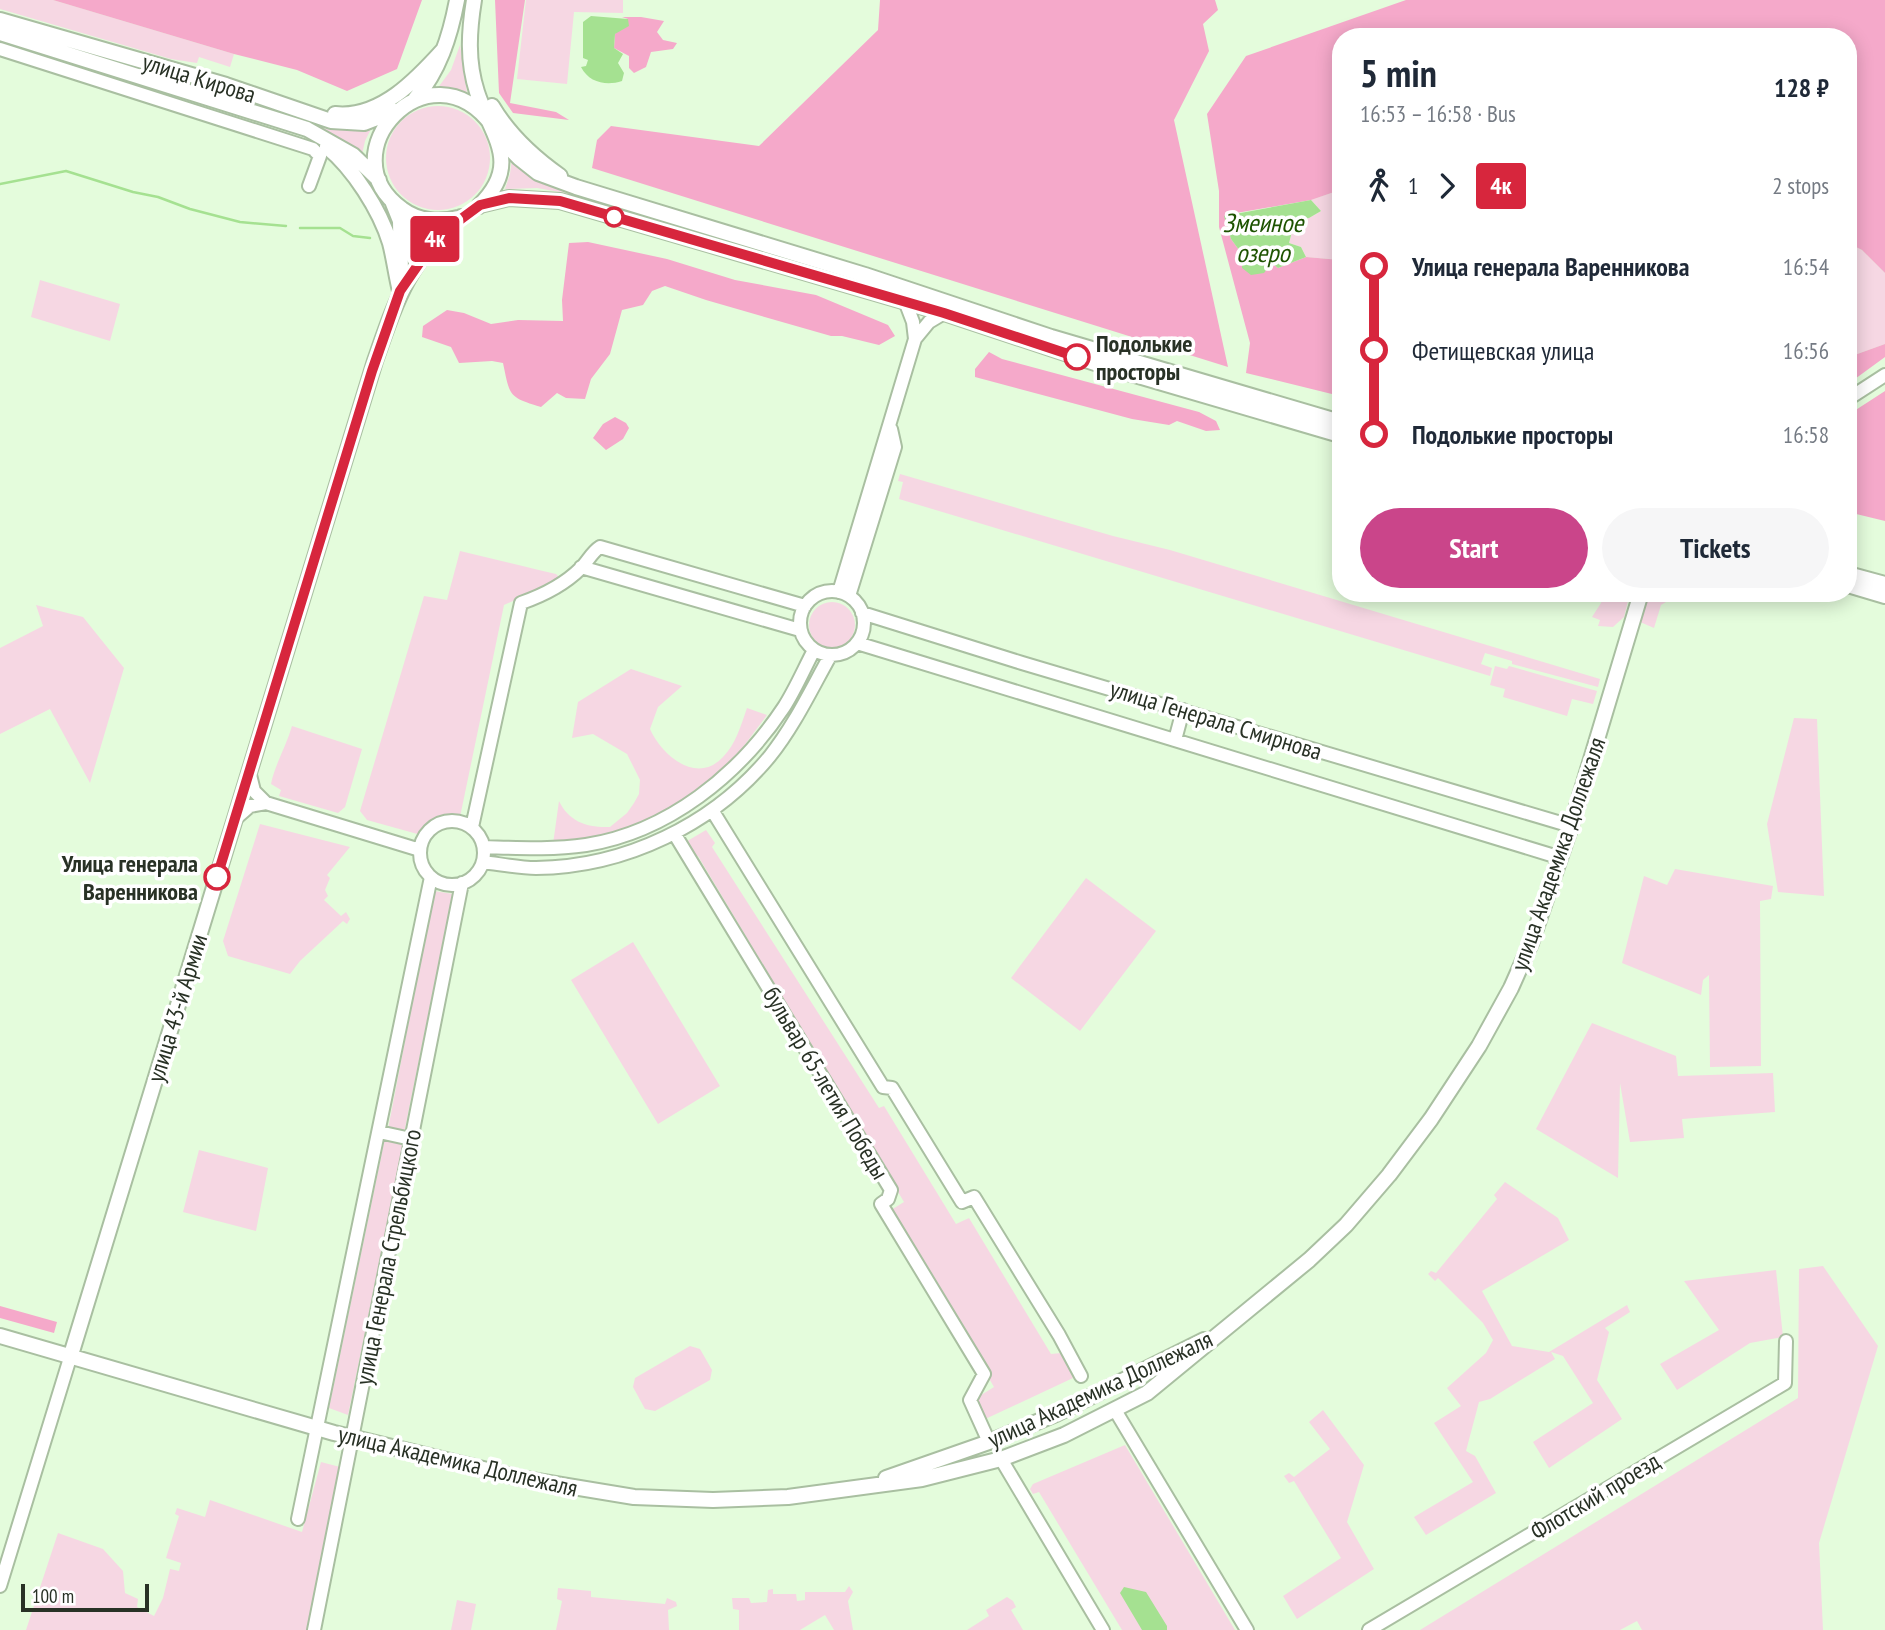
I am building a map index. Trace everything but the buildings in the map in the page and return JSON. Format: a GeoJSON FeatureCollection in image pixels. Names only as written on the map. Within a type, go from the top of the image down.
{"type":"FeatureCollection","features":[{"type":"Feature","properties":{"kind":"main road"},"geometry":{"type":"LineString","coordinates":[[457,0],[438,69],[415,99],[397,111],[383,128],[376,149],[380,181],[391,200],[408,213],[429,220],[461,217],[480,205],[494,188],[500,168],[501,157],[494,130],[477,92],[472,66],[468,35],[474,0]]}},
{"type":"Feature","properties":{"kind":"main road","name":"улица Кирова"},"geometry":{"type":"LineString","coordinates":[[0,20],[226,85],[331,121],[364,123],[397,111]]}},
{"type":"Feature","properties":{"kind":"main road","name":"улица Кирова"},"geometry":{"type":"LineString","coordinates":[[0,33],[307,129],[354,155],[380,181]]}},
{"type":"Feature","properties":{"kind":"main road"},"geometry":{"type":"LineString","coordinates":[[295,109],[342,115],[366,110],[389,100],[410,85],[443,48]]}},
{"type":"Feature","properties":{"kind":"main road"},"geometry":{"type":"LineString","coordinates":[[472,66],[500,120],[522,145],[576,187]]}},
{"type":"Feature","properties":{"kind":"main road"},"geometry":{"type":"LineString","coordinates":[[415,99],[437,95],[458,99],[478,109],[519,158],[538,173],[576,187],[853,271],[1071,343],[1332,420]]}},
{"type":"Feature","properties":{"kind":"main road"},"geometry":{"type":"LineString","coordinates":[[243,108],[322,142],[340,158],[378,216],[389,241],[400,291]]}},
{"type":"Feature","properties":{"kind":"main road"},"geometry":{"type":"LineString","coordinates":[[480,205],[509,198],[560,201],[905,301],[1101,365],[1332,433]]}},
{"type":"Feature","properties":{"kind":"main road","name":"улица 43-й Армии"},"geometry":{"type":"LineString","coordinates":[[391,200],[400,221],[400,291]]}},
{"type":"Feature","properties":{"kind":"main road","name":"улица 43-й Армии"},"geometry":{"type":"LineString","coordinates":[[70,1358],[372,371],[400,291],[438,236],[461,217]]}},
{"type":"Feature","properties":{"kind":"main road"},"geometry":{"type":"LineString","coordinates":[[1857,576],[1885,584]]}},
{"type":"Feature","properties":{"kind":"main road"},"geometry":{"type":"LineString","coordinates":[[1857,588],[1885,596]]}},
{"type":"Feature","properties":{"kind":"main road","name":"улица Академика Доллежаля"},"geometry":{"type":"LineString","coordinates":[[0,1336],[352,1438],[525,1479],[635,1497],[722,1500],[788,1497],[855,1488],[958,1472],[1063,1435],[1147,1393],[1309,1261],[1346,1225],[1389,1175],[1431,1119],[1479,1046],[1511,988],[1531,943],[1561,858],[1612,694],[1636,602]]}},
{"type":"Feature","properties":{"kind":"main road"},"geometry":{"type":"LineString","coordinates":[[45,1350],[65,1343],[80,1325]]}},
{"type":"Feature","properties":{"kind":"main road","name":"улица Академика Доллежаля"},"geometry":{"type":"LineString","coordinates":[[855,1488],[989,1442],[1056,1415],[1226,1330]]}},
{"type":"Feature","properties":{"kind":"main road"},"geometry":{"type":"LineString","coordinates":[[1141,1371],[1147,1380],[1147,1393]]}},
{"type":"Feature","properties":{"kind":"main road"},"geometry":{"type":"LineString","coordinates":[[951,1455],[950,1465],[958,1472]]}},
{"type":"Feature","properties":{"kind":"street"},"geometry":{"type":"LineString","coordinates":[[0,41],[52,57],[90,60]]}},
{"type":"Feature","properties":{"kind":"street"},"geometry":{"type":"LineString","coordinates":[[0,49],[313,149],[320,156],[309,186]]}},
{"type":"Feature","properties":{"kind":"street"},"geometry":{"type":"LineString","coordinates":[[844,594],[884,466],[890,425],[915,339],[913,322],[905,301]]}},
{"type":"Feature","properties":{"kind":"street"},"geometry":{"type":"LineString","coordinates":[[915,339],[929,322],[944,313]]}},
{"type":"Feature","properties":{"kind":"street"},"geometry":{"type":"LineString","coordinates":[[1857,393],[1885,375]]}},
{"type":"Feature","properties":{"kind":"street"},"geometry":{"type":"LineString","coordinates":[[472,827],[521,603],[554,590],[581,568],[600,547],[805,607]]}},
{"type":"Feature","properties":{"kind":"street"},"geometry":{"type":"LineString","coordinates":[[581,568],[800,630]]}},
{"type":"Feature","properties":{"kind":"street"},"geometry":{"type":"LineString","coordinates":[[828,591],[844,594],[857,603],[862,613],[862,634],[857,643],[845,653],[830,656],[814,650],[803,638],[800,619],[805,607],[818,594],[828,591]]}},
{"type":"Feature","properties":{"kind":"street","name":"улица Генерала Смирнова"},"geometry":{"type":"LineString","coordinates":[[862,613],[1571,826]]}},
{"type":"Feature","properties":{"kind":"street","name":"улица Генерала Смирнова"},"geometry":{"type":"LineString","coordinates":[[857,643],[1561,858]]}},
{"type":"Feature","properties":{"kind":"street"},"geometry":{"type":"LineString","coordinates":[[484,847],[563,847],[589,844],[632,831],[679,809],[728,774],[758,741],[785,706],[814,650]]}},
{"type":"Feature","properties":{"kind":"street"},"geometry":{"type":"LineString","coordinates":[[483,862],[535,868],[611,859],[674,833],[712,810],[769,757],[795,720],[830,656]]}},
{"type":"Feature","properties":{"kind":"street"},"geometry":{"type":"LineString","coordinates":[[1175,740],[1183,710]]}},
{"type":"Feature","properties":{"kind":"street"},"geometry":{"type":"LineString","coordinates":[[249,771],[254,791],[266,803]]}},
{"type":"Feature","properties":{"kind":"street"},"geometry":{"type":"LineString","coordinates":[[728,774],[740,786]]}},
{"type":"Feature","properties":{"kind":"street"},"geometry":{"type":"LineString","coordinates":[[234,820],[250,806],[266,803],[420,850]]}},
{"type":"Feature","properties":{"kind":"street","name":"бульвар 65-летия Победы"},"geometry":{"type":"LineString","coordinates":[[712,810],[883,1087],[892,1088],[962,1202],[974,1197],[1059,1335],[1081,1376]]}},
{"type":"Feature","properties":{"kind":"street"},"geometry":{"type":"LineString","coordinates":[[453,820],[472,827],[484,847],[483,862],[471,879],[462,883],[446,884],[431,877],[425,870],[420,850],[427,832],[434,825],[453,820]]}},
{"type":"Feature","properties":{"kind":"street"},"geometry":{"type":"LineString","coordinates":[[632,831],[640,848]]}},
{"type":"Feature","properties":{"kind":"street","name":"бульвар 65-летия Победы"},"geometry":{"type":"LineString","coordinates":[[674,833],[891,1190],[888,1199],[881,1204],[984,1374],[970,1400],[989,1442]]}},
{"type":"Feature","properties":{"kind":"street","name":"улица Генерала Стрельбицкого"},"geometry":{"type":"LineString","coordinates":[[299,1519],[431,877]]}},
{"type":"Feature","properties":{"kind":"street","name":"улица Генерала Стрельбицкого"},"geometry":{"type":"LineString","coordinates":[[314,1630],[462,883]]}},
{"type":"Feature","properties":{"kind":"street"},"geometry":{"type":"LineString","coordinates":[[379,1132],[411,1139]]}},
{"type":"Feature","properties":{"kind":"street","name":"Флотский проезд"},"geometry":{"type":"LineString","coordinates":[[1369,1630],[1785,1383],[1786,1341]]}},
{"type":"Feature","properties":{"kind":"street","name":"улица 43-й Армии"},"geometry":{"type":"LineString","coordinates":[[0,1586],[70,1358]]}},
{"type":"Feature","properties":{"kind":"street"},"geometry":{"type":"LineString","coordinates":[[1115,1410],[1247,1630]]}},
{"type":"Feature","properties":{"kind":"street"},"geometry":{"type":"LineString","coordinates":[[1001,1459],[1103,1630]]}},
{"type":"Feature","properties":{"kind":"shaded area"},"geometry":{"type":"Polygon","coordinates":[[[0,0],[53,0],[234,54],[230,67],[199,57],[197,63],[171,59],[0,9],[0,0]]]}},
{"type":"Feature","properties":{"kind":"shaded area"},"geometry":{"type":"Polygon","coordinates":[[[53,0],[422,0],[397,69],[347,91],[297,70],[53,0]]]}},
{"type":"Feature","properties":{"kind":"shaded area"},"geometry":{"type":"Polygon","coordinates":[[[495,0],[525,0],[510,103],[556,112],[569,120],[513,113],[499,93],[495,0]]]}},
{"type":"Feature","properties":{"kind":"shaded area"},"geometry":{"type":"Polygon","coordinates":[[[526,0],[623,0],[623,13],[574,12],[567,84],[517,79],[526,0]]]}},
{"type":"Feature","properties":{"kind":"shaded area"},"geometry":{"type":"Polygon","coordinates":[[[880,0],[1215,0],[1218,10],[1203,24],[1209,51],[1174,120],[1228,367],[592,168],[597,140],[611,126],[759,146],[878,30],[880,0]]]}},
{"type":"Feature","properties":{"kind":"shaded area"},"geometry":{"type":"Polygon","coordinates":[[[1406,0],[1885,0],[1885,273],[1857,248],[1857,28],[1332,28],[1332,193],[1311,200],[1225,215],[1231,239],[1242,254],[1242,268],[1273,263],[1278,268],[1306,257],[1332,259],[1332,394],[1246,373],[1250,343],[1219,227],[1219,191],[1207,114],[1246,56],[1406,0]]]}},
{"type":"Feature","properties":{"kind":"shaded area"},"geometry":{"type":"Polygon","coordinates":[[[622,17],[664,21],[657,32],[663,40],[677,43],[673,49],[651,52],[646,67],[634,73],[629,68],[629,56],[614,48],[615,34],[628,19],[622,17]]]}},
{"type":"Feature","properties":{"kind":"shaded area"},"geometry":{"type":"Polygon","coordinates":[[[460,45],[467,93],[437,89],[451,70],[460,45]]]}},
{"type":"Feature","properties":{"kind":"shaded area"},"geometry":{"type":"Polygon","coordinates":[[[438,106],[458,110],[475,121],[486,138],[490,158],[486,178],[475,195],[458,206],[438,210],[418,206],[401,195],[390,178],[386,158],[390,138],[401,121],[418,110],[438,106]]]}},
{"type":"Feature","properties":{"kind":"shaded area"},"geometry":{"type":"Polygon","coordinates":[[[372,127],[361,159],[341,141],[320,128],[344,130],[372,127]]]}},
{"type":"Feature","properties":{"kind":"shaded area"},"geometry":{"type":"Polygon","coordinates":[[[512,158],[541,181],[565,193],[537,188],[505,189],[512,158]]]}},
{"type":"Feature","properties":{"kind":"shaded area"},"geometry":{"type":"Polygon","coordinates":[[[1332,193],[1332,259],[1306,257],[1301,247],[1289,243],[1293,228],[1290,220],[1309,218],[1321,211],[1311,200],[1332,193]]]}},
{"type":"Feature","properties":{"kind":"shaded area"},"geometry":{"type":"Polygon","coordinates":[[[588,242],[667,259],[735,280],[816,295],[888,325],[895,336],[879,345],[831,336],[665,286],[652,291],[643,305],[622,310],[610,354],[591,379],[585,399],[566,398],[557,393],[541,407],[522,401],[512,394],[503,363],[459,363],[451,347],[422,337],[423,326],[447,310],[464,313],[491,324],[518,320],[563,321],[562,300],[569,243],[588,242]]]}},
{"type":"Feature","properties":{"kind":"shaded area"},"geometry":{"type":"Polygon","coordinates":[[[1857,248],[1885,273],[1885,344],[1857,354],[1857,248]]]}},
{"type":"Feature","properties":{"kind":"shaded area"},"geometry":{"type":"Polygon","coordinates":[[[40,280],[120,304],[110,341],[31,317],[40,280]]]}},
{"type":"Feature","properties":{"kind":"shaded area"},"geometry":{"type":"Polygon","coordinates":[[[1885,344],[1885,357],[1857,377],[1857,354],[1885,344]]]}},
{"type":"Feature","properties":{"kind":"shaded area"},"geometry":{"type":"Polygon","coordinates":[[[989,352],[1002,359],[1199,412],[1216,421],[1220,430],[1206,431],[1177,421],[1169,425],[1132,419],[975,377],[975,369],[989,352]]]}},
{"type":"Feature","properties":{"kind":"shaded area"},"geometry":{"type":"Polygon","coordinates":[[[1885,391],[1885,521],[1857,514],[1857,409],[1885,391]]]}},
{"type":"Feature","properties":{"kind":"shaded area"},"geometry":{"type":"Polygon","coordinates":[[[615,417],[629,428],[623,439],[606,450],[593,438],[603,424],[615,417]]]}},
{"type":"Feature","properties":{"kind":"shaded area"},"geometry":{"type":"Polygon","coordinates":[[[900,474],[1170,550],[1332,599],[1332,602],[1343,602],[1600,679],[1598,687],[1512,664],[1512,661],[1485,653],[1481,664],[1492,668],[1490,676],[899,499],[903,482],[898,481],[900,474]]]}},
{"type":"Feature","properties":{"kind":"shaded area"},"geometry":{"type":"Polygon","coordinates":[[[460,551],[556,574],[561,579],[504,605],[460,817],[438,820],[421,835],[367,820],[360,811],[424,596],[447,600],[460,551]]]}},
{"type":"Feature","properties":{"kind":"shaded area"},"geometry":{"type":"Polygon","coordinates":[[[832,602],[848,609],[855,625],[848,641],[832,648],[816,641],[809,625],[816,609],[832,602]]]}},
{"type":"Feature","properties":{"kind":"shaded area"},"geometry":{"type":"Polygon","coordinates":[[[1628,602],[1624,617],[1613,627],[1598,626],[1600,620],[1592,617],[1601,603],[1628,602]]]}},
{"type":"Feature","properties":{"kind":"shaded area"},"geometry":{"type":"Polygon","coordinates":[[[1647,602],[1666,602],[1661,605],[1654,628],[1640,622],[1647,602]]]}},
{"type":"Feature","properties":{"kind":"shaded area"},"geometry":{"type":"Polygon","coordinates":[[[36,605],[83,617],[124,668],[90,783],[50,709],[0,734],[0,648],[43,626],[36,605]]]}},
{"type":"Feature","properties":{"kind":"shaded area"},"geometry":{"type":"Polygon","coordinates":[[[1495,666],[1507,669],[1509,666],[1597,691],[1593,704],[1572,699],[1567,716],[1503,697],[1505,689],[1490,685],[1495,666]]]}},
{"type":"Feature","properties":{"kind":"shaded area"},"geometry":{"type":"Polygon","coordinates":[[[631,669],[682,686],[658,707],[650,729],[663,749],[681,764],[692,768],[713,765],[728,752],[747,708],[767,715],[723,774],[674,808],[628,829],[596,839],[553,844],[559,801],[574,819],[594,826],[610,827],[627,813],[639,794],[640,780],[627,754],[593,734],[572,738],[578,702],[631,669]]]}},
{"type":"Feature","properties":{"kind":"shaded area"},"geometry":{"type":"Polygon","coordinates":[[[1794,718],[1817,719],[1824,896],[1778,892],[1767,824],[1794,718]]]}},
{"type":"Feature","properties":{"kind":"shaded area"},"geometry":{"type":"Polygon","coordinates":[[[292,726],[362,749],[345,807],[338,813],[279,796],[281,790],[271,784],[292,726]]]}},
{"type":"Feature","properties":{"kind":"shaded area"},"geometry":{"type":"Polygon","coordinates":[[[260,824],[350,847],[327,875],[330,878],[325,890],[328,896],[324,900],[341,916],[346,912],[350,919],[347,924],[343,921],[300,961],[290,974],[228,956],[223,941],[260,824]]]}},
{"type":"Feature","properties":{"kind":"shaded area"},"geometry":{"type":"Polygon","coordinates":[[[706,830],[715,843],[712,847],[879,1108],[884,1106],[956,1224],[969,1218],[1051,1354],[1061,1353],[1073,1378],[981,1421],[970,1402],[994,1387],[891,1210],[904,1202],[698,856],[693,857],[684,843],[706,830]]]}},
{"type":"Feature","properties":{"kind":"shaded area"},"geometry":{"type":"Polygon","coordinates":[[[1675,869],[1773,886],[1771,899],[1760,901],[1761,1066],[1710,1067],[1709,975],[1703,980],[1701,995],[1622,963],[1644,876],[1667,885],[1675,869]]]}},
{"type":"Feature","properties":{"kind":"shaded area"},"geometry":{"type":"Polygon","coordinates":[[[1086,878],[1156,931],[1080,1031],[1011,978],[1086,878]]]}},
{"type":"Feature","properties":{"kind":"shaded area"},"geometry":{"type":"Polygon","coordinates":[[[434,891],[453,894],[404,1133],[388,1129],[434,891]]]}},
{"type":"Feature","properties":{"kind":"shaded area"},"geometry":{"type":"Polygon","coordinates":[[[633,942],[720,1086],[658,1124],[571,980],[633,942]]]}},
{"type":"Feature","properties":{"kind":"shaded area"},"geometry":{"type":"Polygon","coordinates":[[[1592,1023],[1676,1056],[1678,1076],[1773,1073],[1775,1112],[1682,1119],[1684,1138],[1630,1142],[1620,1083],[1618,1178],[1536,1129],[1592,1023]]]}},
{"type":"Feature","properties":{"kind":"shaded area"},"geometry":{"type":"Polygon","coordinates":[[[385,1138],[404,1142],[348,1415],[329,1408],[385,1138]]]}},
{"type":"Feature","properties":{"kind":"shaded area"},"geometry":{"type":"Polygon","coordinates":[[[199,1150],[268,1168],[256,1231],[183,1212],[199,1150]]]}},
{"type":"Feature","properties":{"kind":"shaded area"},"geometry":{"type":"Polygon","coordinates":[[[1505,1182],[1558,1218],[1569,1240],[1482,1291],[1512,1346],[1549,1352],[1627,1305],[1630,1312],[1605,1328],[1609,1332],[1597,1380],[1622,1419],[1549,1468],[1533,1442],[1593,1403],[1563,1356],[1551,1352],[1555,1359],[1490,1399],[1479,1402],[1466,1451],[1475,1456],[1496,1493],[1426,1535],[1414,1517],[1473,1482],[1434,1423],[1461,1406],[1447,1388],[1486,1353],[1493,1340],[1483,1323],[1438,1278],[1435,1281],[1428,1274],[1431,1271],[1436,1273],[1497,1199],[1494,1195],[1505,1182]]]}},
{"type":"Feature","properties":{"kind":"shaded area"},"geometry":{"type":"Polygon","coordinates":[[[1823,1266],[1878,1346],[1819,1543],[1823,1630],[1642,1630],[1637,1621],[1620,1630],[1420,1630],[1798,1398],[1799,1269],[1823,1266]]]}},
{"type":"Feature","properties":{"kind":"shaded area"},"geometry":{"type":"Polygon","coordinates":[[[1776,1270],[1783,1337],[1750,1343],[1677,1390],[1660,1364],[1719,1330],[1684,1281],[1776,1270]]]}},
{"type":"Feature","properties":{"kind":"shaded area"},"geometry":{"type":"Polygon","coordinates":[[[0,1306],[57,1322],[54,1333],[0,1318],[0,1306]]]}},
{"type":"Feature","properties":{"kind":"shaded area"},"geometry":{"type":"Polygon","coordinates":[[[690,1346],[700,1349],[712,1370],[710,1380],[655,1411],[645,1409],[633,1387],[635,1378],[690,1346]]]}},
{"type":"Feature","properties":{"kind":"shaded area"},"geometry":{"type":"Polygon","coordinates":[[[1323,1410],[1364,1465],[1347,1522],[1374,1569],[1297,1619],[1283,1596],[1341,1558],[1294,1481],[1289,1483],[1284,1476],[1289,1473],[1294,1477],[1330,1449],[1309,1422],[1323,1410]]]}},
{"type":"Feature","properties":{"kind":"shaded area"},"geometry":{"type":"Polygon","coordinates":[[[1125,1445],[1235,1630],[1122,1630],[1039,1492],[1033,1494],[1030,1489],[1033,1484],[1125,1445]]]}},
{"type":"Feature","properties":{"kind":"shaded area"},"geometry":{"type":"Polygon","coordinates":[[[321,1462],[340,1467],[308,1630],[26,1630],[58,1533],[103,1549],[123,1571],[125,1593],[138,1599],[137,1607],[154,1616],[163,1598],[170,1569],[179,1571],[181,1563],[166,1558],[179,1516],[175,1514],[177,1508],[205,1517],[210,1500],[302,1532],[321,1462]]]}},
{"type":"Feature","properties":{"kind":"shaded area"},"geometry":{"type":"Polygon","coordinates":[[[849,1586],[853,1592],[848,1601],[853,1630],[834,1630],[825,1615],[800,1630],[739,1630],[739,1610],[733,1609],[732,1598],[749,1598],[751,1603],[767,1602],[768,1590],[773,1589],[773,1594],[796,1594],[797,1601],[805,1600],[805,1592],[845,1592],[849,1586]]]}},
{"type":"Feature","properties":{"kind":"shaded area"},"geometry":{"type":"Polygon","coordinates":[[[558,1588],[591,1591],[591,1597],[665,1604],[667,1598],[676,1602],[677,1606],[668,1610],[669,1630],[556,1630],[562,1601],[557,1599],[558,1588]]]}},
{"type":"Feature","properties":{"kind":"shaded area"},"geometry":{"type":"Polygon","coordinates":[[[1007,1597],[1016,1607],[1011,1610],[1023,1630],[967,1630],[989,1616],[986,1610],[1007,1597]]]}},
{"type":"Feature","properties":{"kind":"shaded area"},"geometry":{"type":"Polygon","coordinates":[[[457,1600],[476,1604],[471,1630],[451,1630],[457,1600]]]}},
{"type":"Feature","properties":{"kind":"water"},"geometry":{"type":"Polygon","coordinates":[[[591,16],[628,19],[629,26],[615,34],[614,48],[623,54],[618,63],[624,73],[622,81],[599,82],[589,77],[581,67],[586,66],[588,60],[583,58],[583,22],[591,16]]]}},
{"type":"Feature","properties":{"kind":"water","name":"Змеиное озеро"},"geometry":{"type":"Polygon","coordinates":[[[1311,200],[1321,211],[1309,218],[1290,221],[1293,228],[1289,243],[1301,247],[1306,257],[1278,268],[1272,263],[1264,273],[1251,275],[1242,268],[1242,254],[1231,239],[1224,216],[1311,200]]]}},
{"type":"Feature","properties":{"kind":"water"},"geometry":{"type":"Polygon","coordinates":[[[1124,1587],[1146,1592],[1167,1630],[1142,1630],[1120,1593],[1124,1587]]]}},
{"type":"Feature","properties":{"kind":"waterway"},"geometry":{"type":"LineString","coordinates":[[0,184],[66,171],[240,222],[286,226]]}},
{"type":"Feature","properties":{"kind":"waterway"},"geometry":{"type":"LineString","coordinates":[[300,228],[340,228],[353,236],[370,238]]}},
{"type":"Feature","properties":{"kind":"bus line","name":"4к"},"geometry":{"type":"LineString","coordinates":[[217,877],[372,371],[400,291],[438,236],[480,205],[509,198],[560,201],[944,313],[1077,357]]}},
{"type":"Feature","properties":{"kind":"place","name":"Подолькие просторы"},"geometry":{"type":"Point","coordinates":[1077,357]}},
{"type":"Feature","properties":{"kind":"place","name":"Улица генерала Варенникова"},"geometry":{"type":"Point","coordinates":[217,877]}}]}
